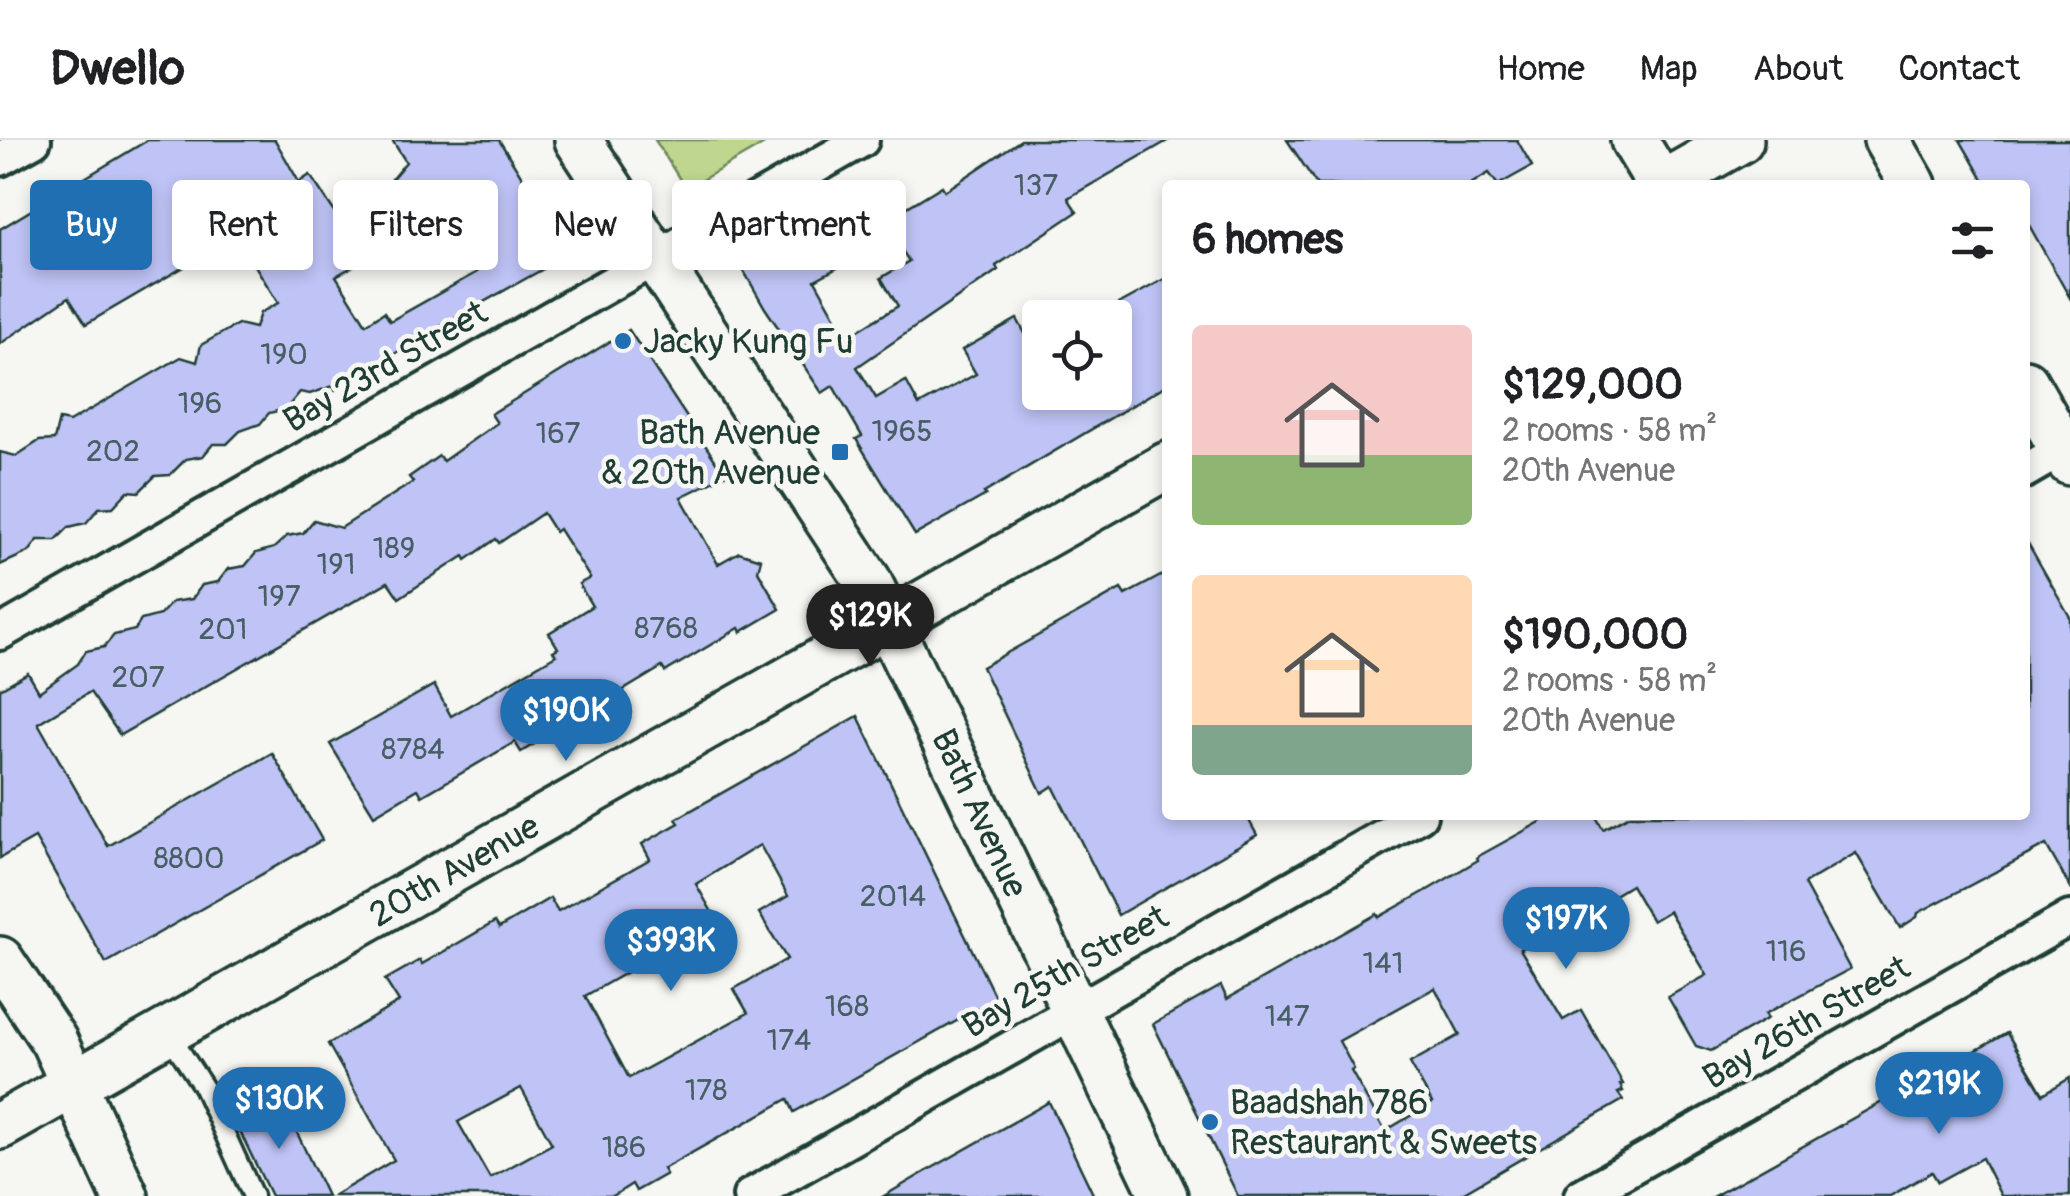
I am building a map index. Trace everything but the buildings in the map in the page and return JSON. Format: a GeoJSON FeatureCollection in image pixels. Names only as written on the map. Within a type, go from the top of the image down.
{"type":"FeatureCollection","features":[{"type":"Feature","properties":{"kind":"street"},"geometry":{"type":"LineString","coordinates":[[0,160],[34,140]]}},
{"type":"Feature","properties":{"kind":"street","name":"Bath Avenue"},"geometry":{"type":"LineString","coordinates":[[578,140],[868,582],[1164,1196]]}},
{"type":"Feature","properties":{"kind":"street","name":"Bay 23rd Street"},"geometry":{"type":"LineString","coordinates":[[0,633],[862,140]]}},
{"type":"Feature","properties":{"kind":"street"},"geometry":{"type":"LineString","coordinates":[[1634,140],[1658,180]]}},
{"type":"Feature","properties":{"kind":"street"},"geometry":{"type":"LineString","coordinates":[[1670,180],[1740,140]]}},
{"type":"Feature","properties":{"kind":"street"},"geometry":{"type":"LineString","coordinates":[[1887,140],[1910,180]]}},
{"type":"Feature","properties":{"kind":"street"},"geometry":{"type":"LineString","coordinates":[[2030,395],[2057,457]]}},
{"type":"Feature","properties":{"kind":"street","name":"20th Avenue"},"geometry":{"type":"LineString","coordinates":[[0,1126],[1162,467]]}},
{"type":"Feature","properties":{"kind":"street","name":"Bay 25th Street"},"geometry":{"type":"LineString","coordinates":[[750,1196],[1411,820]]}},
{"type":"Feature","properties":{"kind":"street","name":"Bay 26th Street"},"geometry":{"type":"LineString","coordinates":[[1580,1196],[2070,918]]}},
{"type":"Feature","properties":{"kind":"street"},"geometry":{"type":"LineString","coordinates":[[0,960],[54,1041],[125,1196]]}},
{"type":"Feature","properties":{"kind":"lane"},"geometry":{"type":"LineString","coordinates":[[168,1033],[204,1088],[253,1196]]}},
{"type":"Feature","properties":{"kind":"green space"},"geometry":{"type":"Polygon","coordinates":[[[655,140],[771,140],[702,180],[680,180],[655,140]]]}},
{"type":"Feature","properties":{"kind":"place","name":"Jacky Kung Fu"},"geometry":{"type":"Point","coordinates":[623,341]}},
{"type":"Feature","properties":{"kind":"place","name":"Bath Avenue & 20th Avenue"},"geometry":{"type":"Point","coordinates":[840,452]}},
{"type":"Feature","properties":{"kind":"place","name":"Baadshah 786 Restaurant & Sweets"},"geometry":{"type":"Point","coordinates":[1210,1122]}}]}
